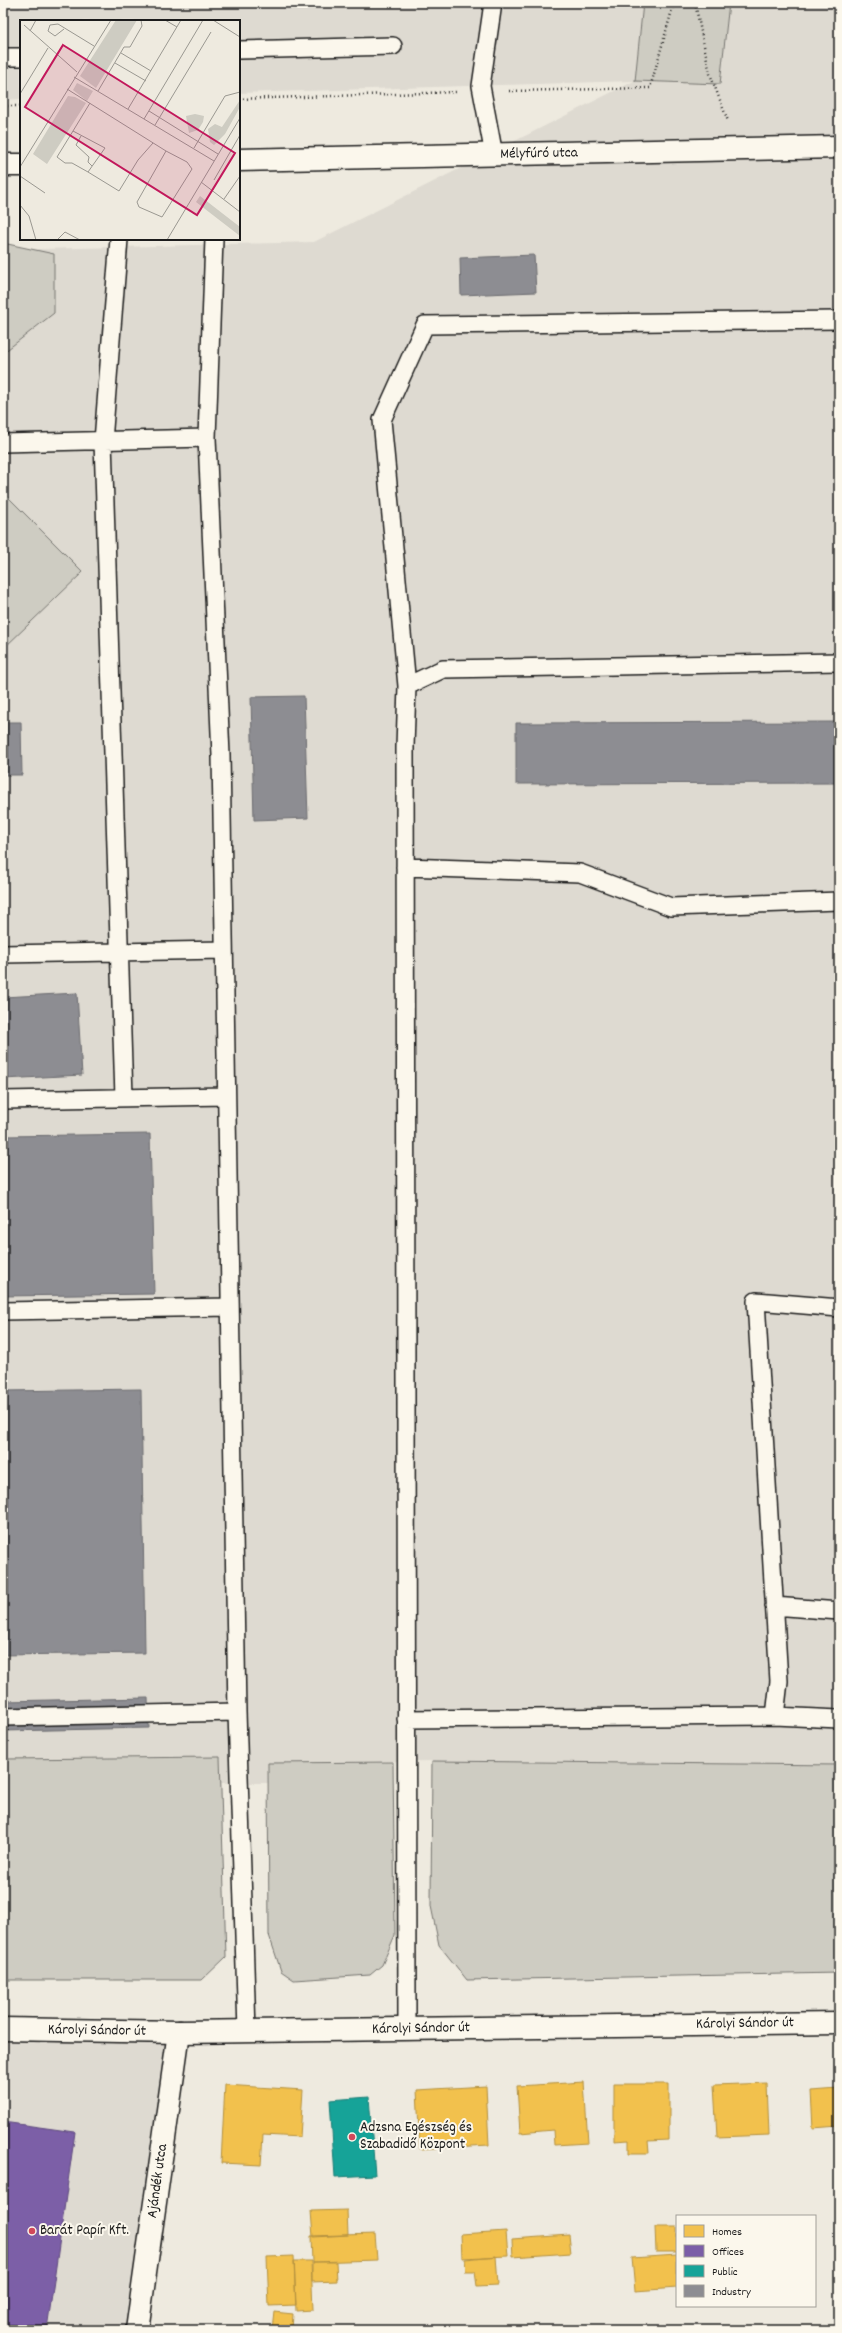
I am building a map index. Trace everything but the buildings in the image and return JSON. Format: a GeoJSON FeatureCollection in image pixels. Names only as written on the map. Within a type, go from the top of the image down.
{"type":"FeatureCollection","features":[{"type":"Feature","properties":{"kind":"street","name":"Mélyfúró utca"},"geometry":{"type":"LineString","coordinates":[[240,160],[839,147]]}},
{"type":"Feature","properties":{"kind":"street"},"geometry":{"type":"LineString","coordinates":[[3,165],[20,164]]}},
{"type":"Feature","properties":{"kind":"street","name":"Károlyi Sándor út"},"geometry":{"type":"LineString","coordinates":[[3,2029],[180,2032],[839,2023]]}},
{"type":"Feature","properties":{"kind":"street","name":"Ajándék utca"},"geometry":{"type":"LineString","coordinates":[[137,2330],[180,2032]]}},
{"type":"Feature","properties":{"kind":"lane"},"geometry":{"type":"LineString","coordinates":[[493,3],[482,91],[494,155]]}},
{"type":"Feature","properties":{"kind":"lane"},"geometry":{"type":"LineString","coordinates":[[240,50],[393,46]]}},
{"type":"Feature","properties":{"kind":"lane"},"geometry":{"type":"LineString","coordinates":[[3,57],[20,57]]}},
{"type":"Feature","properties":{"kind":"lane"},"geometry":{"type":"LineString","coordinates":[[119,240],[103,442],[124,1097]]}},
{"type":"Feature","properties":{"kind":"lane"},"geometry":{"type":"LineString","coordinates":[[214,240],[207,438],[221,755],[237,1712],[246,2031]]}},
{"type":"Feature","properties":{"kind":"lane"},"geometry":{"type":"LineString","coordinates":[[407,2029],[405,747],[407,686],[382,420],[425,325],[839,320]]}},
{"type":"Feature","properties":{"kind":"lane"},"geometry":{"type":"LineString","coordinates":[[3,443],[103,442],[207,438]]}},
{"type":"Feature","properties":{"kind":"lane"},"geometry":{"type":"LineString","coordinates":[[407,686],[442,669],[839,662]]}},
{"type":"Feature","properties":{"kind":"lane"},"geometry":{"type":"LineString","coordinates":[[405,867],[580,873],[671,907],[839,901]]}},
{"type":"Feature","properties":{"kind":"lane"},"geometry":{"type":"LineString","coordinates":[[3,954],[224,950]]}},
{"type":"Feature","properties":{"kind":"lane"},"geometry":{"type":"LineString","coordinates":[[3,1100],[226,1096]]}},
{"type":"Feature","properties":{"kind":"lane"},"geometry":{"type":"LineString","coordinates":[[775,1716],[779,1681],[756,1301],[839,1308]]}},
{"type":"Feature","properties":{"kind":"lane"},"geometry":{"type":"LineString","coordinates":[[3,1311],[230,1307]]}},
{"type":"Feature","properties":{"kind":"lane"},"geometry":{"type":"LineString","coordinates":[[774,1606],[839,1611]]}},
{"type":"Feature","properties":{"kind":"lane"},"geometry":{"type":"LineString","coordinates":[[3,1717],[237,1712]]}},
{"type":"Feature","properties":{"kind":"lane"},"geometry":{"type":"LineString","coordinates":[[406,1719],[775,1716],[839,1719]]}},
{"type":"Feature","properties":{"kind":"path"},"geometry":{"type":"LineString","coordinates":[[240,99],[482,91],[650,88],[674,3]]}},
{"type":"Feature","properties":{"kind":"path"},"geometry":{"type":"LineString","coordinates":[[695,3],[710,74],[738,149]]}},
{"type":"Feature","properties":{"kind":"path"},"geometry":{"type":"LineString","coordinates":[[3,106],[20,106]]}},
{"type":"Feature","properties":{"kind":"shaded area"},"geometry":{"type":"Polygon","coordinates":[[[3,3],[643,3],[635,81],[720,84],[729,3],[839,3],[839,1765],[432,1761],[268,1763],[268,1783],[221,1783],[220,1757],[3,1759],[3,250],[314,242],[634,81],[240,93],[240,20],[20,20],[20,99],[3,100],[3,3]]]}},
{"type":"Feature","properties":{"kind":"shaded area"},"geometry":{"type":"Polygon","coordinates":[[[643,3],[729,3],[720,84],[635,81],[643,3]]]}},
{"type":"Feature","properties":{"kind":"shaded area"},"geometry":{"type":"Polygon","coordinates":[[[3,243],[54,254],[54,313],[3,353],[3,243]]]}},
{"type":"Feature","properties":{"kind":"shaded area"},"geometry":{"type":"Polygon","coordinates":[[[3,498],[9,498],[83,572],[3,649],[3,498]]]}},
{"type":"Feature","properties":{"kind":"shaded area"},"geometry":{"type":"Polygon","coordinates":[[[220,1757],[226,1957],[202,1980],[3,1980],[3,1759],[220,1757]]]}},
{"type":"Feature","properties":{"kind":"shaded area"},"geometry":{"type":"Polygon","coordinates":[[[432,1761],[839,1765],[839,1973],[467,1980],[439,1945],[431,1906],[432,1761]]]}},
{"type":"Feature","properties":{"kind":"shaded area"},"geometry":{"type":"Polygon","coordinates":[[[393,1762],[395,1935],[382,1965],[370,1975],[294,1980],[281,1971],[269,1935],[268,1763],[393,1762]]]}},
{"type":"Feature","properties":{"kind":"shaded area"},"geometry":{"type":"Polygon","coordinates":[[[178,2023],[125,2330],[3,2330],[3,2025],[178,2023]]]}},
{"type":"Feature","properties":{"kind":"place","name":"Adzsna Egészség és Szabadidő Központ"},"geometry":{"type":"Point","coordinates":[352,2137]}},
{"type":"Feature","properties":{"kind":"place","name":"Barát Papír Kft."},"geometry":{"type":"Point","coordinates":[32,2231]}}]}
